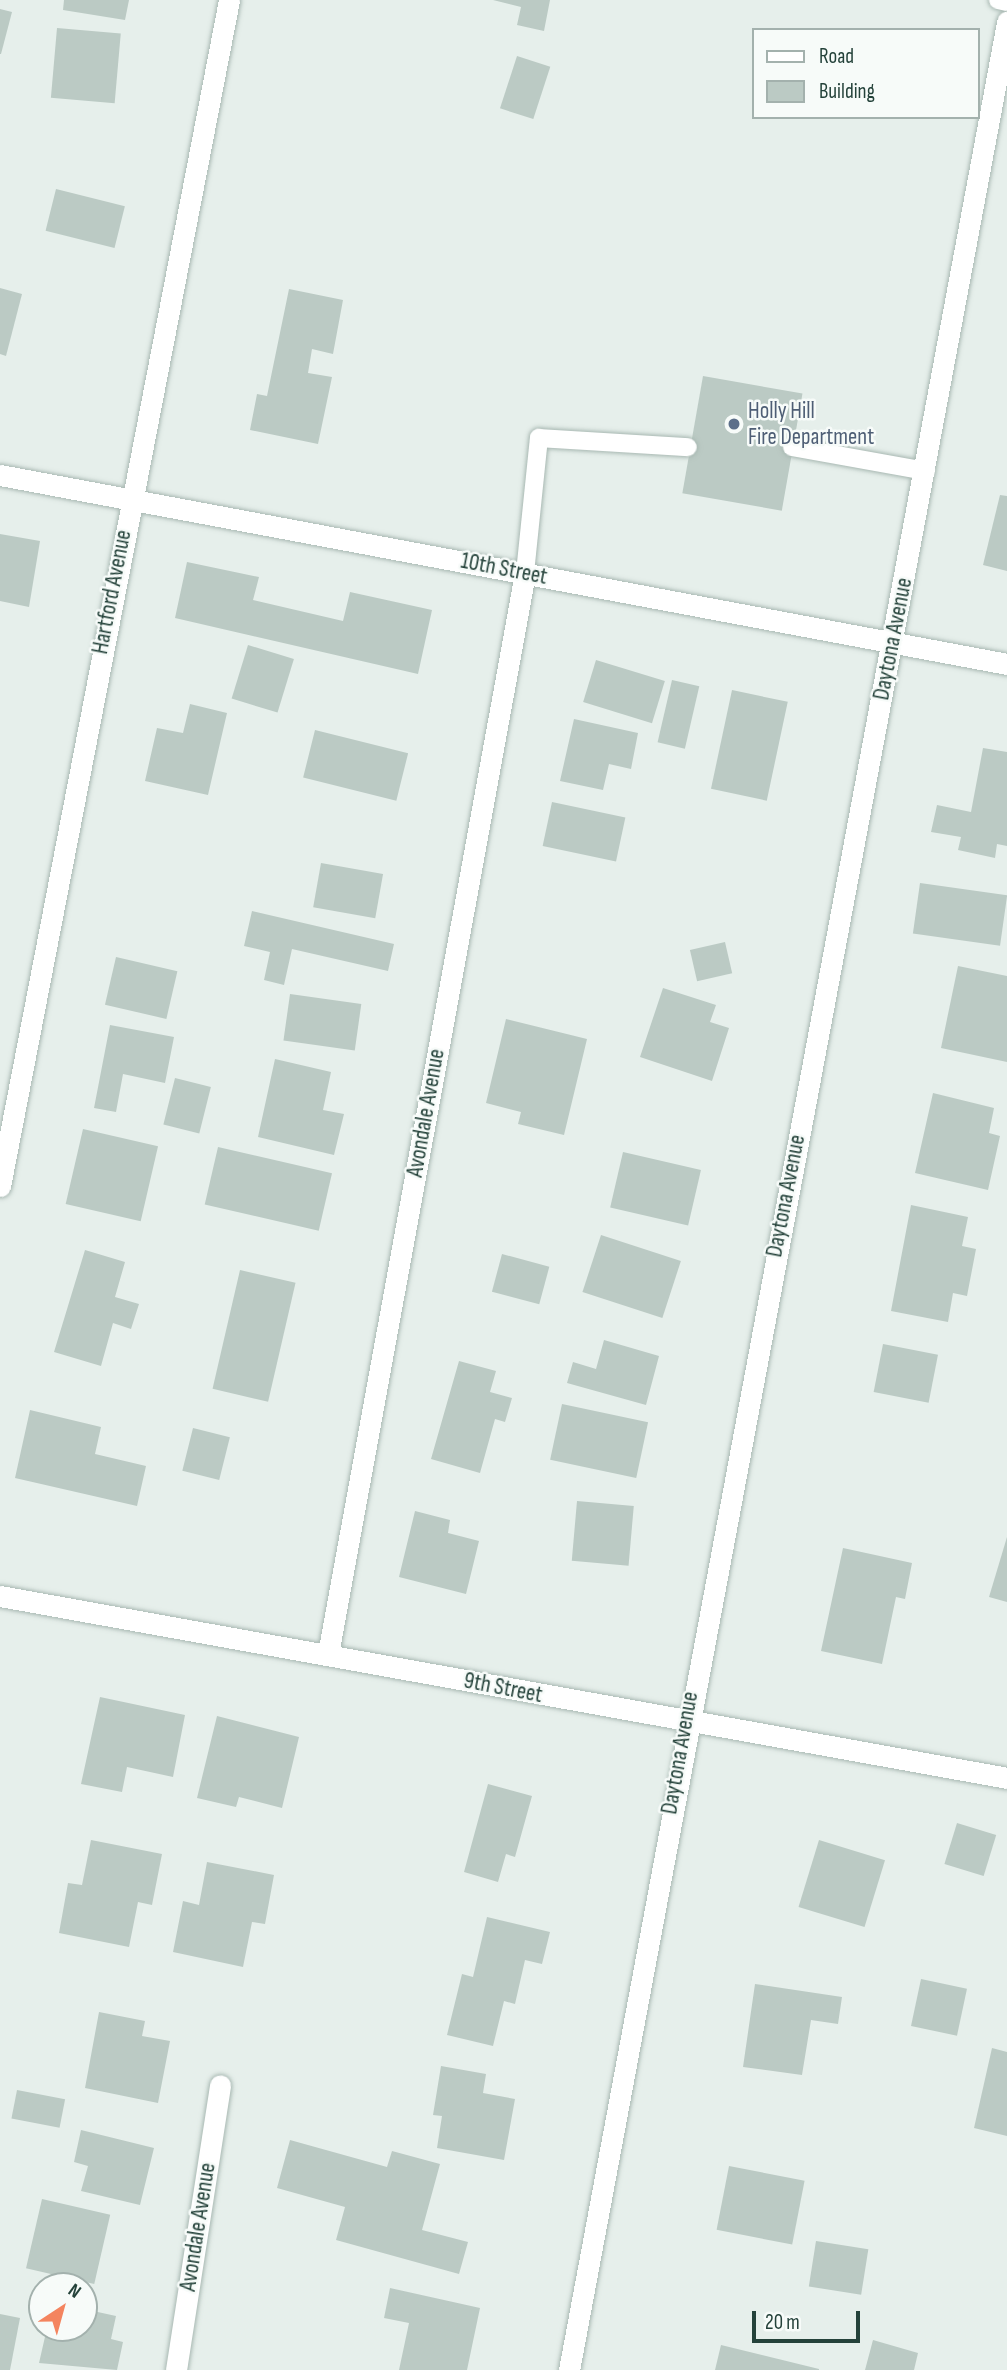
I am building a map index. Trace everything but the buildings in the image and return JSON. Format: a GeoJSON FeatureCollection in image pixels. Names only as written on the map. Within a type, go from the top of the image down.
{"type":"FeatureCollection","features":[{"type":"Feature","properties":{"kind":"street","name":"Hartford Avenue"},"geometry":{"type":"LineString","coordinates":[[0,1186],[130,497],[229,0]]}},
{"type":"Feature","properties":{"kind":"street","name":"Daytona Avenue"},"geometry":{"type":"LineString","coordinates":[[569,2370],[685,1722],[926,471],[1007,22]]}},
{"type":"Feature","properties":{"kind":"street","name":"10th Street"},"geometry":{"type":"LineString","coordinates":[[0,475],[130,497],[1007,664]]}},
{"type":"Feature","properties":{"kind":"street","name":"Avondale Avenue"},"geometry":{"type":"LineString","coordinates":[[328,1654],[525,573]]}},
{"type":"Feature","properties":{"kind":"street","name":"9th Street"},"geometry":{"type":"LineString","coordinates":[[0,1596],[328,1654],[685,1722],[1007,1778]]}},
{"type":"Feature","properties":{"kind":"street","name":"Avondale Avenue"},"geometry":{"type":"LineString","coordinates":[[176,2370],[220,2085]]}},
{"type":"Feature","properties":{"kind":"lane"},"geometry":{"type":"LineString","coordinates":[[998,0],[1007,2]]}},
{"type":"Feature","properties":{"kind":"lane"},"geometry":{"type":"LineString","coordinates":[[525,573],[539,438],[688,447]]}},
{"type":"Feature","properties":{"kind":"lane"},"geometry":{"type":"LineString","coordinates":[[792,447],[926,471]]}},
{"type":"Feature","properties":{"kind":"place","name":"Holly Hill Fire Department"},"geometry":{"type":"Point","coordinates":[734,424]}}]}
